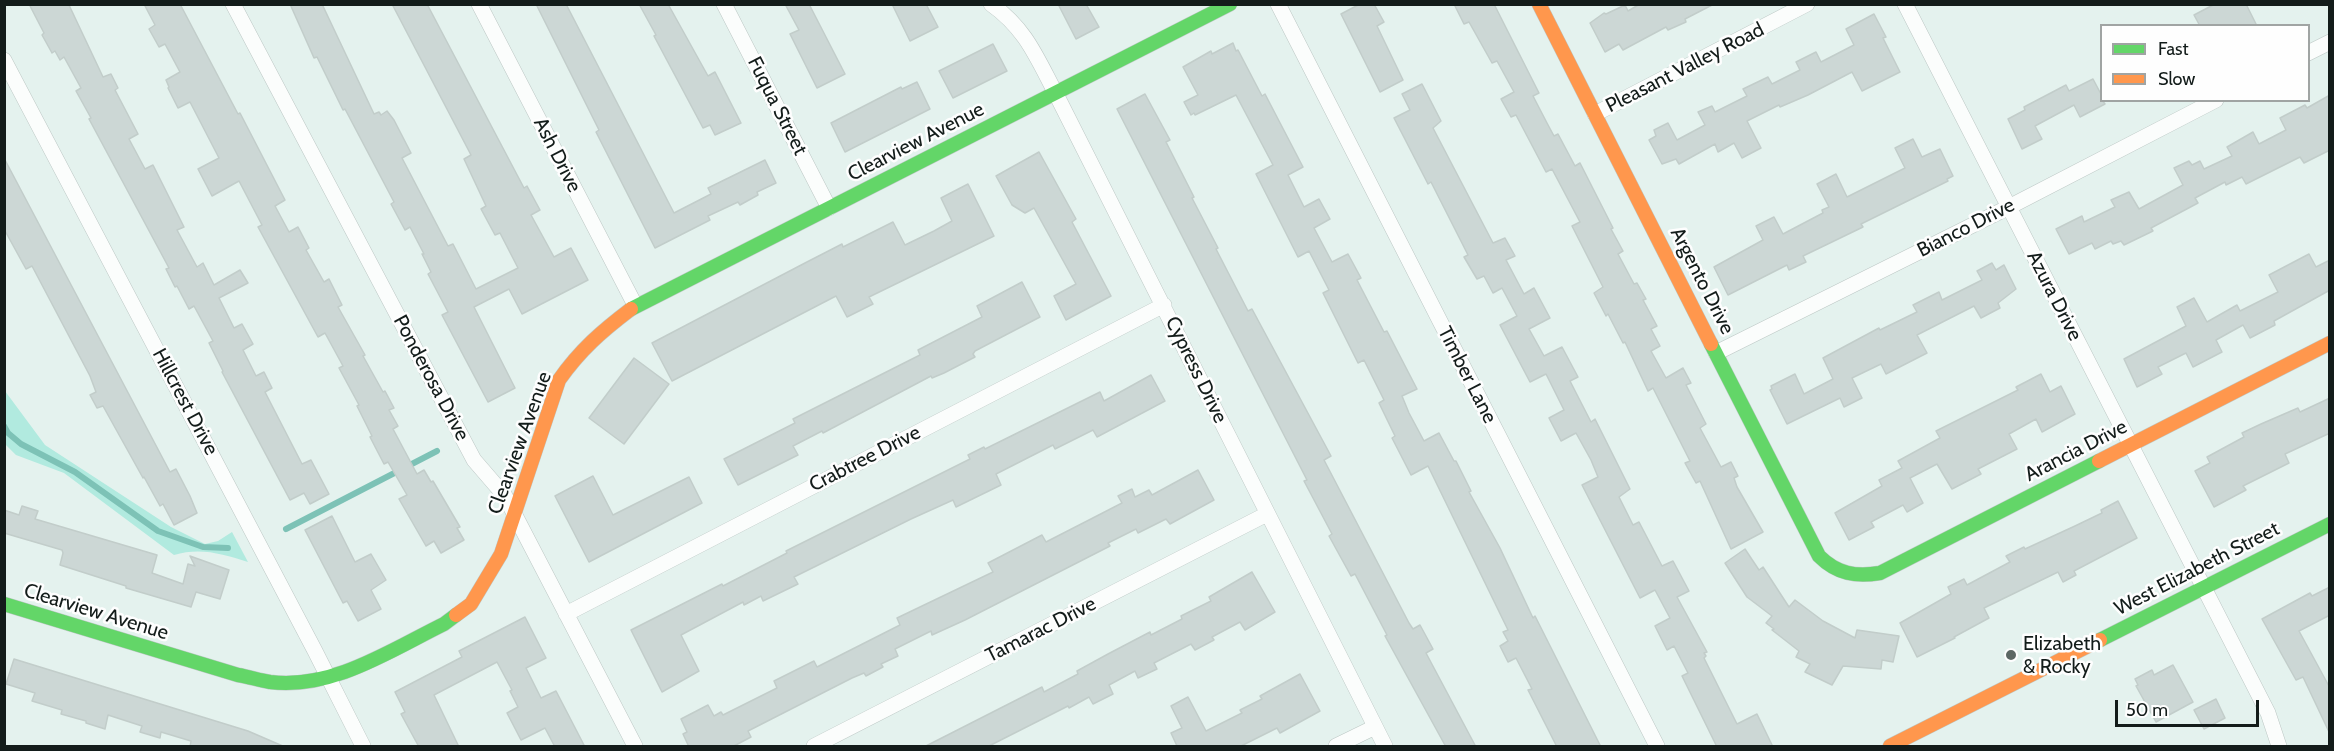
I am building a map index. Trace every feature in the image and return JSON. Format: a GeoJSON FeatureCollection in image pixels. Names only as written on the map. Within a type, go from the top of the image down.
{"type":"FeatureCollection","features":[{"type":"Feature","properties":{"kind":"street","name":"Ponderosa Drive"},"geometry":{"type":"LineString","coordinates":[[233,4],[474,460],[505,496],[635,747]]}},
{"type":"Feature","properties":{"kind":"street","name":"Ash Drive"},"geometry":{"type":"LineString","coordinates":[[479,4],[635,304]]}},
{"type":"Feature","properties":{"kind":"street","name":"Fuqua Street"},"geometry":{"type":"LineString","coordinates":[[724,4],[829,208]]}},
{"type":"Feature","properties":{"kind":"street","name":"Cypress Drive"},"geometry":{"type":"LineString","coordinates":[[991,4],[1009,17],[1027,39],[1164,305],[1385,747]]}},
{"type":"Feature","properties":{"kind":"street","name":"Clearview Avenue"},"geometry":{"type":"LineString","coordinates":[[4,604],[238,675],[271,682],[298,682],[329,677],[350,670],[444,624],[471,604],[501,554],[559,380],[575,357],[592,339],[635,304],[1230,4]]}},
{"type":"Feature","properties":{"kind":"street","name":"Timber Lane"},"geometry":{"type":"LineString","coordinates":[[1278,4],[1657,747]]}},
{"type":"Feature","properties":{"kind":"street","name":"Argento Drive"},"geometry":{"type":"LineString","coordinates":[[1539,4],[1819,556],[1836,571]]}},
{"type":"Feature","properties":{"kind":"street","name":"Pleasant Valley Road"},"geometry":{"type":"LineString","coordinates":[[1595,114],[1807,4]]}},
{"type":"Feature","properties":{"kind":"street","name":"Azura Drive"},"geometry":{"type":"LineString","coordinates":[[1905,4],[2268,713],[2278,747]]}},
{"type":"Feature","properties":{"kind":"street"},"geometry":{"type":"LineString","coordinates":[[2310,52],[2330,42]]}},
{"type":"Feature","properties":{"kind":"street","name":"Hillcrest Drive"},"geometry":{"type":"LineString","coordinates":[[4,60],[329,677],[363,747]]}},
{"type":"Feature","properties":{"kind":"street","name":"Bianco Drive"},"geometry":{"type":"LineString","coordinates":[[1716,353],[2009,207],[2212,102]]}},
{"type":"Feature","properties":{"kind":"street","name":"Crabtree Drive"},"geometry":{"type":"LineString","coordinates":[[566,614],[1164,305]]}},
{"type":"Feature","properties":{"kind":"street","name":"Arancia Drive"},"geometry":{"type":"LineString","coordinates":[[1836,571],[1849,576],[1864,577],[1880,573],[2330,343]]}},
{"type":"Feature","properties":{"kind":"street","name":"Tamarac Drive"},"geometry":{"type":"LineString","coordinates":[[814,747],[1267,514]]}},
{"type":"Feature","properties":{"kind":"street","name":"West Elizabeth Street"},"geometry":{"type":"LineString","coordinates":[[1890,747],[2330,524]]}},
{"type":"Feature","properties":{"kind":"street"},"geometry":{"type":"LineString","coordinates":[[1336,747],[1375,727]]}},
{"type":"Feature","properties":{"kind":"green space"},"geometry":{"type":"Polygon","coordinates":[[[5,391],[45,445],[171,527],[205,544],[218,541],[232,532],[248,562],[220,554],[202,552],[174,555],[64,473],[16,455],[5,444],[5,391]]]}},
{"type":"Feature","properties":{"kind":"building"},"geometry":{"type":"Polygon","coordinates":[[[29,4],[69,5],[103,77],[111,74],[118,88],[115,90],[138,134],[129,139],[145,169],[153,165],[184,227],[177,230],[197,267],[203,263],[214,285],[240,270],[248,283],[219,298],[234,328],[242,324],[253,344],[243,350],[256,376],[264,372],[272,388],[265,392],[302,464],[311,460],[329,494],[310,504],[304,493],[290,500],[222,372],[209,343],[213,341],[194,306],[189,309],[177,286],[175,287],[166,269],[169,268],[89,119],[91,118],[76,91],[81,88],[64,57],[60,60],[55,51],[52,53],[29,4]]]}},
{"type":"Feature","properties":{"kind":"building"},"geometry":{"type":"Polygon","coordinates":[[[144,4],[180,4],[285,200],[275,206],[289,232],[298,227],[309,248],[306,250],[324,282],[329,279],[342,305],[338,307],[365,355],[363,356],[394,408],[389,410],[398,426],[393,429],[417,474],[424,470],[431,482],[433,481],[460,527],[457,528],[464,540],[441,553],[434,541],[426,546],[399,499],[407,495],[388,462],[384,464],[370,437],[372,436],[357,406],[359,405],[339,368],[343,366],[325,333],[318,337],[258,227],[262,225],[239,181],[212,196],[198,169],[219,158],[190,102],[178,108],[168,88],[166,80],[180,72],[165,44],[159,47],[149,29],[155,25],[144,4]]]}},
{"type":"Feature","properties":{"kind":"building"},"geometry":{"type":"Polygon","coordinates":[[[290,4],[322,4],[374,114],[379,112],[381,115],[387,111],[394,120],[411,153],[402,158],[448,246],[453,244],[476,289],[518,268],[500,233],[495,235],[481,209],[486,206],[464,159],[471,155],[392,4],[427,4],[524,188],[527,186],[540,210],[531,215],[554,257],[571,248],[588,280],[522,314],[509,289],[474,307],[515,388],[488,402],[442,315],[448,312],[428,274],[431,272],[422,254],[424,254],[410,227],[405,230],[391,204],[394,202],[345,109],[343,110],[317,57],[314,58],[290,4]]]}},
{"type":"Feature","properties":{"kind":"building"},"geometry":{"type":"Polygon","coordinates":[[[536,4],[566,4],[674,213],[711,194],[708,188],[765,160],[776,183],[757,192],[758,195],[740,205],[738,202],[708,216],[710,220],[655,248],[596,132],[599,130],[536,4]]]}},
{"type":"Feature","properties":{"kind":"building"},"geometry":{"type":"Polygon","coordinates":[[[639,4],[668,4],[708,76],[715,72],[741,123],[715,135],[710,125],[703,128],[639,4]]]}},
{"type":"Feature","properties":{"kind":"building"},"geometry":{"type":"Polygon","coordinates":[[[785,4],[809,4],[845,74],[817,88],[790,34],[799,30],[785,4]]]}},
{"type":"Feature","properties":{"kind":"building"},"geometry":{"type":"Polygon","coordinates":[[[892,4],[926,4],[938,27],[910,41],[892,4]]]}},
{"type":"Feature","properties":{"kind":"building"},"geometry":{"type":"Polygon","coordinates":[[[1058,4],[1086,4],[1099,27],[1076,39],[1058,4]]]}},
{"type":"Feature","properties":{"kind":"building"},"geometry":{"type":"Polygon","coordinates":[[[1360,4],[1374,4],[1384,22],[1377,26],[1403,80],[1380,92],[1341,14],[1360,4]]]}},
{"type":"Feature","properties":{"kind":"building"},"geometry":{"type":"Polygon","coordinates":[[[1454,4],[1494,4],[1539,93],[1533,96],[1554,136],[1558,134],[1575,166],[1580,163],[1623,251],[1618,254],[1634,284],[1637,283],[1646,299],[1643,300],[1657,326],[1651,329],[1660,346],[1651,351],[1666,378],[1683,368],[1691,383],[1686,385],[1706,424],[1700,428],[1721,467],[1731,462],[1738,476],[1734,478],[1737,487],[1763,532],[1731,549],[1700,481],[1696,483],[1685,463],[1690,461],[1653,388],[1648,391],[1625,342],[1623,343],[1594,293],[1603,287],[1572,226],[1580,222],[1552,169],[1546,172],[1516,115],[1511,117],[1501,99],[1514,92],[1497,61],[1492,63],[1469,22],[1464,24],[1454,4]]]}},
{"type":"Feature","properties":{"kind":"building"},"geometry":{"type":"Polygon","coordinates":[[[1640,4],[1714,4],[1685,19],[1686,22],[1668,30],[1666,27],[1623,50],[1619,44],[1605,52],[1590,23],[1604,13],[1625,5],[1628,11],[1640,4]]]}},
{"type":"Feature","properties":{"kind":"building"},"geometry":{"type":"Polygon","coordinates":[[[2215,4],[2246,4],[2256,24],[2199,24],[2194,15],[2215,4]]]}},
{"type":"Feature","properties":{"kind":"building"},"geometry":{"type":"Polygon","coordinates":[[[1874,14],[1900,72],[1862,91],[1852,72],[1808,95],[1780,107],[1779,105],[1747,121],[1761,148],[1742,158],[1734,143],[1718,152],[1715,144],[1679,164],[1676,159],[1662,164],[1649,140],[1656,136],[1654,130],[1668,123],[1677,140],[1705,125],[1698,112],[1712,106],[1715,112],[1747,96],[1743,89],[1768,77],[1772,84],[1800,70],[1796,62],[1816,52],[1821,62],[1854,45],[1846,29],[1874,14]]]}},
{"type":"Feature","properties":{"kind":"building"},"geometry":{"type":"Polygon","coordinates":[[[1233,43],[1262,96],[1265,94],[1303,167],[1288,175],[1304,207],[1319,199],[1330,219],[1314,228],[1332,262],[1348,254],[1361,278],[1357,280],[1417,389],[1402,396],[1409,413],[1424,441],[1439,433],[1456,461],[1471,491],[1469,492],[1601,747],[1557,747],[1528,690],[1532,689],[1516,658],[1508,662],[1500,646],[1508,641],[1503,632],[1508,630],[1428,466],[1411,475],[1392,438],[1395,436],[1379,403],[1384,400],[1364,360],[1358,363],[1323,293],[1329,290],[1309,251],[1298,257],[1256,174],[1273,165],[1236,95],[1195,115],[1194,113],[1191,115],[1184,102],[1198,95],[1183,67],[1211,51],[1212,54],[1233,43]]]}},
{"type":"Feature","properties":{"kind":"building"},"geometry":{"type":"Polygon","coordinates":[[[993,44],[1007,71],[953,98],[939,71],[993,44]]]}},
{"type":"Feature","properties":{"kind":"building"},"geometry":{"type":"Polygon","coordinates":[[[2093,79],[2100,92],[2100,102],[2105,104],[2080,117],[2074,105],[2035,126],[2042,139],[2022,149],[2008,119],[2025,110],[2024,107],[2066,85],[2069,91],[2093,79]]]}},
{"type":"Feature","properties":{"kind":"building"},"geometry":{"type":"Polygon","coordinates":[[[917,82],[930,109],[845,152],[831,123],[901,87],[902,89],[917,82]]]}},
{"type":"Feature","properties":{"kind":"building"},"geometry":{"type":"Polygon","coordinates":[[[1422,84],[1441,121],[1433,128],[1493,243],[1505,238],[1515,256],[1506,260],[1524,294],[1534,288],[1550,318],[1529,329],[1544,356],[1562,347],[1578,377],[1570,381],[1591,422],[1595,419],[1630,489],[1619,497],[1633,525],[1639,522],[1662,566],[1673,561],[1689,591],[1677,597],[1707,652],[1704,653],[1706,656],[1704,658],[1737,724],[1757,714],[1773,747],[1717,747],[1682,676],[1688,673],[1674,646],[1667,650],[1655,626],[1670,618],[1655,590],[1640,598],[1582,485],[1598,477],[1591,460],[1576,433],[1561,441],[1549,418],[1564,410],[1546,374],[1530,382],[1500,325],[1517,316],[1502,288],[1493,293],[1484,276],[1477,279],[1464,257],[1468,255],[1431,182],[1428,184],[1394,118],[1410,110],[1402,94],[1422,84]]]}},
{"type":"Feature","properties":{"kind":"building"},"geometry":{"type":"Polygon","coordinates":[[[1145,94],[1170,140],[1166,142],[1218,248],[1216,249],[1248,311],[1252,309],[1331,456],[1324,460],[1409,623],[1413,629],[1420,625],[1433,649],[1426,653],[1476,747],[1446,747],[1385,636],[1387,635],[1355,574],[1351,576],[1329,536],[1332,534],[1304,481],[1307,480],[1117,109],[1145,94]]]}},
{"type":"Feature","properties":{"kind":"building"},"geometry":{"type":"Polygon","coordinates":[[[2330,95],[2330,150],[2304,163],[2300,157],[2246,184],[2242,177],[2226,185],[2225,182],[2195,198],[2198,203],[2151,228],[2153,231],[2124,245],[2121,241],[2113,244],[2111,241],[2095,249],[2092,243],[2069,254],[2056,229],[2082,216],[2084,222],[2115,207],[2111,200],[2129,192],[2139,209],[2183,185],[2174,168],[2189,161],[2192,165],[2200,161],[2204,169],[2232,156],[2227,147],[2253,132],[2259,144],[2286,130],[2280,118],[2305,105],[2307,108],[2330,95]]]}},
{"type":"Feature","properties":{"kind":"building"},"geometry":{"type":"Polygon","coordinates":[[[1913,139],[1922,157],[1940,149],[1953,176],[1947,179],[1948,181],[1861,224],[1863,227],[1803,256],[1806,262],[1789,270],[1787,265],[1728,295],[1714,267],[1763,240],[1756,226],[1774,217],[1783,234],[1823,213],[1822,210],[1829,207],[1817,184],[1836,174],[1847,197],[1905,168],[1895,148],[1913,139]]]}},
{"type":"Feature","properties":{"kind":"building"},"geometry":{"type":"Polygon","coordinates":[[[1039,152],[1076,219],[1072,222],[1111,296],[1066,320],[1054,296],[1076,284],[1034,208],[1025,213],[1012,205],[996,176],[1039,152]]]}},
{"type":"Feature","properties":{"kind":"building"},"geometry":{"type":"Polygon","coordinates":[[[4,158],[170,472],[176,469],[190,496],[197,513],[174,525],[163,504],[160,506],[143,478],[103,406],[97,408],[90,395],[96,392],[90,376],[32,266],[26,269],[4,229],[4,158]]]}},
{"type":"Feature","properties":{"kind":"building"},"geometry":{"type":"Polygon","coordinates":[[[968,184],[994,236],[869,297],[873,304],[847,317],[836,296],[672,381],[652,343],[842,244],[843,247],[893,222],[905,245],[934,231],[952,221],[941,198],[968,184]]]}},
{"type":"Feature","properties":{"kind":"building"},"geometry":{"type":"Polygon","coordinates":[[[2309,254],[2316,267],[2330,260],[2330,290],[2274,321],[2275,325],[2250,338],[2243,325],[2216,340],[2222,352],[2193,367],[2186,353],[2158,367],[2162,374],[2137,387],[2124,359],[2186,326],[2177,307],[2194,298],[2207,322],[2237,305],[2240,311],[2278,292],[2269,275],[2309,254]]]}},
{"type":"Feature","properties":{"kind":"building"},"geometry":{"type":"Polygon","coordinates":[[[1992,263],[1996,270],[2004,265],[2016,289],[1998,303],[2000,308],[1981,318],[1974,306],[1917,335],[1927,353],[1886,374],[1881,364],[1852,378],[1862,398],[1844,407],[1840,398],[1787,424],[1770,390],[1771,386],[1795,374],[1804,394],[1833,379],[1823,358],[1879,328],[1880,330],[1917,312],[1913,305],[1939,292],[1942,300],[1982,280],[1977,271],[1992,263]]]}},
{"type":"Feature","properties":{"kind":"building"},"geometry":{"type":"Polygon","coordinates":[[[1022,282],[1040,317],[975,351],[973,354],[975,357],[944,373],[932,378],[931,376],[823,433],[822,431],[793,446],[798,455],[738,485],[724,459],[795,423],[793,419],[920,355],[918,350],[982,317],[977,306],[1022,282]]]}},
{"type":"Feature","properties":{"kind":"building"},"geometry":{"type":"Polygon","coordinates":[[[634,358],[669,384],[624,444],[589,418],[634,358]]]}},
{"type":"Feature","properties":{"kind":"building"},"geometry":{"type":"Polygon","coordinates":[[[2041,374],[2050,392],[2061,386],[2075,414],[2042,432],[2036,419],[2009,434],[2017,449],[1978,469],[1981,474],[1952,489],[1937,464],[1910,478],[1923,503],[1907,512],[1903,505],[1871,522],[1874,527],[1849,540],[1835,513],[1882,486],[1879,480],[1902,468],[1898,461],[1940,438],[1936,431],[2018,390],[2016,387],[2041,374]]]}},
{"type":"Feature","properties":{"kind":"building"},"geometry":{"type":"Polygon","coordinates":[[[1151,375],[1165,401],[1097,437],[1093,430],[1055,449],[1053,445],[996,474],[1001,485],[956,507],[953,500],[911,519],[794,577],[798,584],[763,601],[761,596],[744,605],[743,602],[681,635],[699,671],[662,692],[631,630],[722,584],[723,586],[787,553],[786,551],[970,459],[968,455],[984,447],[985,449],[1100,392],[1104,401],[1151,375]]]}},
{"type":"Feature","properties":{"kind":"building"},"geometry":{"type":"Polygon","coordinates":[[[2330,398],[2330,433],[2285,454],[2289,463],[2243,486],[2246,490],[2214,507],[2195,471],[2210,463],[2207,457],[2244,437],[2242,433],[2298,408],[2300,412],[2330,398]]]}},
{"type":"Feature","properties":{"kind":"building"},"geometry":{"type":"Polygon","coordinates":[[[1198,470],[1214,500],[1170,524],[1166,519],[1138,533],[1136,529],[1108,543],[1110,546],[965,620],[932,635],[931,631],[895,649],[898,656],[881,664],[883,667],[866,676],[864,673],[852,678],[748,731],[751,737],[732,747],[689,747],[683,734],[687,732],[681,719],[708,705],[714,716],[721,712],[723,715],[777,688],[774,681],[814,661],[817,667],[900,625],[897,618],[993,572],[988,563],[1042,535],[1046,542],[1122,503],[1118,496],[1132,489],[1135,497],[1149,490],[1152,495],[1198,470]]]}},
{"type":"Feature","properties":{"kind":"building"},"geometry":{"type":"Polygon","coordinates":[[[593,476],[613,515],[689,477],[702,503],[589,562],[555,496],[593,476]]]}},
{"type":"Feature","properties":{"kind":"building"},"geometry":{"type":"Polygon","coordinates":[[[2118,501],[2137,538],[2074,571],[2076,575],[2063,582],[2058,572],[1984,608],[1989,618],[1917,657],[1900,623],[1951,594],[1948,587],[1964,579],[1967,585],[2010,562],[2006,556],[2102,513],[2101,510],[2118,501]]]}},
{"type":"Feature","properties":{"kind":"building"},"geometry":{"type":"Polygon","coordinates":[[[22,506],[38,511],[35,519],[157,555],[152,573],[183,584],[188,564],[195,566],[190,556],[229,570],[220,599],[196,592],[191,607],[60,565],[62,550],[4,533],[4,510],[19,515],[22,506]]]}},
{"type":"Feature","properties":{"kind":"building"},"geometry":{"type":"Polygon","coordinates":[[[332,516],[355,562],[371,554],[386,580],[371,590],[381,609],[358,621],[347,601],[343,603],[305,530],[332,516]]]}},
{"type":"Feature","properties":{"kind":"building"},"geometry":{"type":"Polygon","coordinates":[[[1745,549],[1759,570],[1763,567],[1789,607],[1795,600],[1823,621],[1855,638],[1857,630],[1899,636],[1893,662],[1882,660],[1881,669],[1843,666],[1832,685],[1805,672],[1810,664],[1796,657],[1799,651],[1766,623],[1772,616],[1747,597],[1725,563],[1745,549]]]}},
{"type":"Feature","properties":{"kind":"building"},"geometry":{"type":"Polygon","coordinates":[[[1252,572],[1275,612],[1245,630],[1240,622],[1212,637],[1214,640],[1195,650],[1191,644],[1154,663],[1157,669],[1138,678],[1135,671],[1109,685],[1113,694],[1093,704],[1089,697],[987,747],[924,747],[1042,687],[1044,692],[1078,674],[1077,671],[1108,654],[1150,632],[1151,635],[1182,619],[1181,616],[1211,601],[1209,597],[1252,572]]]}},
{"type":"Feature","properties":{"kind":"building"},"geometry":{"type":"Polygon","coordinates":[[[2330,587],[2330,615],[2299,631],[2330,688],[2330,734],[2303,677],[2296,680],[2262,619],[2310,593],[2312,596],[2330,587]]]}},
{"type":"Feature","properties":{"kind":"building"},"geometry":{"type":"Polygon","coordinates":[[[525,617],[546,658],[526,668],[541,698],[556,691],[585,747],[555,747],[545,728],[521,740],[507,713],[518,707],[497,662],[434,695],[459,747],[419,747],[401,714],[405,712],[395,692],[462,657],[459,651],[525,617]]]}},
{"type":"Feature","properties":{"kind":"building"},"geometry":{"type":"Polygon","coordinates":[[[14,659],[248,731],[285,747],[190,747],[191,741],[161,732],[160,738],[140,732],[142,726],[108,715],[105,729],[86,723],[86,721],[61,714],[62,710],[32,701],[35,693],[6,684],[14,659]]]}},
{"type":"Feature","properties":{"kind":"building"},"geometry":{"type":"Polygon","coordinates":[[[2173,665],[2193,702],[2156,722],[2136,686],[2138,685],[2135,679],[2152,670],[2154,675],[2173,665]]]}},
{"type":"Feature","properties":{"kind":"building"},"geometry":{"type":"Polygon","coordinates":[[[1300,674],[1320,711],[1280,733],[1277,728],[1239,747],[1175,747],[1177,746],[1171,733],[1182,728],[1171,706],[1188,697],[1206,731],[1242,713],[1240,710],[1262,699],[1260,696],[1300,674]]]}},
{"type":"Feature","properties":{"kind":"building"},"geometry":{"type":"Polygon","coordinates":[[[2216,699],[2225,718],[2204,729],[2194,710],[2216,699]]]}},
{"type":"Feature","properties":{"kind":"waterway"},"geometry":{"type":"LineString","coordinates":[[4,426],[8,433],[21,444],[75,472],[158,531],[203,547],[228,548]]}},
{"type":"Feature","properties":{"kind":"waterway"},"geometry":{"type":"LineString","coordinates":[[286,529],[437,451]]}},
{"type":"Feature","properties":{"kind":"traffic: fast"},"geometry":{"type":"LineString","coordinates":[[631,309],[1230,4]]}},
{"type":"Feature","properties":{"kind":"traffic: fast"},"geometry":{"type":"LineString","coordinates":[[1711,344],[1819,556],[1833,567],[1847,573],[1863,575],[1880,573],[2099,461]]}},
{"type":"Feature","properties":{"kind":"traffic: fast"},"geometry":{"type":"LineString","coordinates":[[2100,640],[2330,524]]}},
{"type":"Feature","properties":{"kind":"traffic: fast"},"geometry":{"type":"LineString","coordinates":[[4,604],[238,675],[270,682],[293,683],[316,680],[360,666],[444,624],[456,615]]}},
{"type":"Feature","properties":{"kind":"traffic: slow"},"geometry":{"type":"LineString","coordinates":[[1539,4],[1711,344]]}},
{"type":"Feature","properties":{"kind":"traffic: slow"},"geometry":{"type":"LineString","coordinates":[[456,615],[471,604],[501,554],[559,380],[592,342],[631,309]]}},
{"type":"Feature","properties":{"kind":"traffic: slow"},"geometry":{"type":"LineString","coordinates":[[2099,461],[2330,343]]}},
{"type":"Feature","properties":{"kind":"traffic: slow"},"geometry":{"type":"LineString","coordinates":[[1890,746],[2100,640]]}},
{"type":"Feature","properties":{"kind":"place","name":"Elizabeth & Rocky"},"geometry":{"type":"Point","coordinates":[2011,655]}}]}
